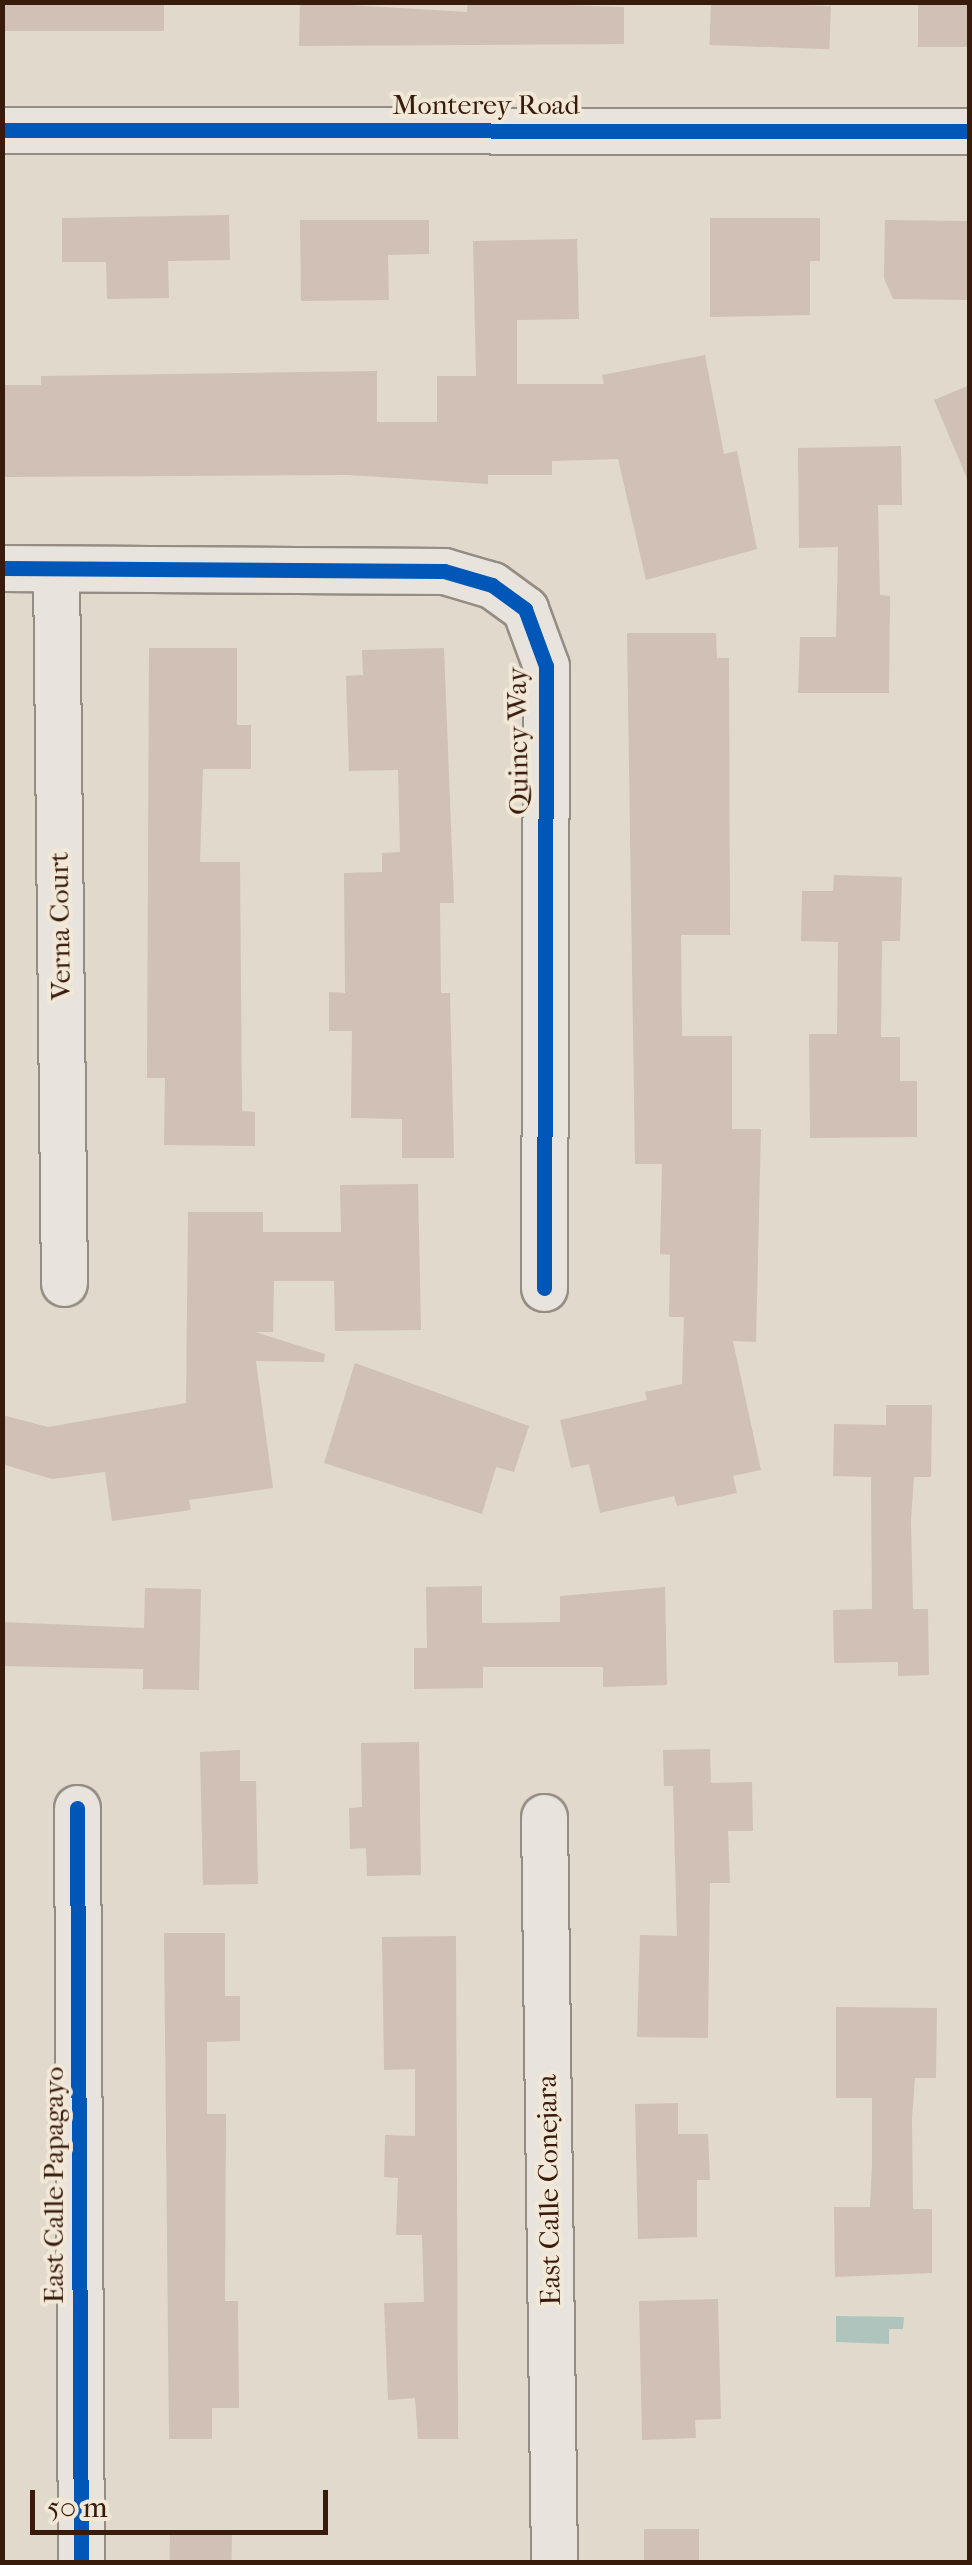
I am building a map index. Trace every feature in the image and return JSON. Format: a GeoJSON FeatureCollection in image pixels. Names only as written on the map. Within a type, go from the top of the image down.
{"type":"FeatureCollection","features":[{"type":"Feature","properties":{"kind":"street","name":"Monterey Road"},"geometry":{"type":"LineString","coordinates":[[2,130],[970,130]]}},
{"type":"Feature","properties":{"kind":"street","name":"Quincy Way"},"geometry":{"type":"LineString","coordinates":[[2,568],[444,571],[492,584],[525,609],[546,666],[544,1288]]}},
{"type":"Feature","properties":{"kind":"street","name":"Verna Court"},"geometry":{"type":"LineString","coordinates":[[56,568],[64,1283]]}},
{"type":"Feature","properties":{"kind":"street","name":"East Calle Papagayo"},"geometry":{"type":"LineString","coordinates":[[78,1808],[81,2562]]}},
{"type":"Feature","properties":{"kind":"street","name":"East Calle Conejara"},"geometry":{"type":"LineString","coordinates":[[544,1817],[554,2562]]}},
{"type":"Feature","properties":{"kind":"water"},"geometry":{"type":"Polygon","coordinates":[[[836,2316],[904,2317],[903,2329],[889,2329],[889,2344],[836,2342],[836,2316]]]}},
{"type":"Feature","properties":{"kind":"building"},"geometry":{"type":"Polygon","coordinates":[[[2,2],[164,2],[164,31],[2,31],[2,2]]]}},
{"type":"Feature","properties":{"kind":"building"},"geometry":{"type":"Polygon","coordinates":[[[300,2],[467,12],[467,2],[624,7],[624,44],[299,46],[300,2]]]}},
{"type":"Feature","properties":{"kind":"building"},"geometry":{"type":"Polygon","coordinates":[[[711,2],[831,6],[829,49],[709,45],[711,2]]]}},
{"type":"Feature","properties":{"kind":"building"},"geometry":{"type":"Polygon","coordinates":[[[918,2],[970,2],[970,47],[918,47],[918,2]]]}},
{"type":"Feature","properties":{"kind":"building"},"geometry":{"type":"Polygon","coordinates":[[[229,215],[230,260],[168,261],[169,298],[107,299],[106,262],[62,262],[62,218],[229,215]]]}},
{"type":"Feature","properties":{"kind":"building"},"geometry":{"type":"Polygon","coordinates":[[[710,218],[820,218],[820,261],[810,261],[810,315],[710,317],[710,218]]]}},
{"type":"Feature","properties":{"kind":"building"},"geometry":{"type":"Polygon","coordinates":[[[300,220],[429,220],[429,254],[388,255],[389,300],[301,301],[300,220]]]}},
{"type":"Feature","properties":{"kind":"building"},"geometry":{"type":"Polygon","coordinates":[[[885,220],[970,221],[970,300],[893,299],[884,278],[885,220]]]}},
{"type":"Feature","properties":{"kind":"building"},"geometry":{"type":"Polygon","coordinates":[[[577,239],[579,319],[517,320],[517,384],[604,384],[602,375],[705,355],[724,454],[737,451],[757,549],[646,580],[618,459],[552,461],[552,475],[488,475],[488,484],[348,475],[2,477],[2,385],[41,385],[41,376],[377,371],[377,422],[437,422],[437,376],[476,376],[473,241],[577,239]]]}},
{"type":"Feature","properties":{"kind":"building"},"geometry":{"type":"Polygon","coordinates":[[[970,385],[970,483],[969,483],[934,400],[970,385]]]}},
{"type":"Feature","properties":{"kind":"building"},"geometry":{"type":"Polygon","coordinates":[[[901,446],[902,505],[878,505],[880,595],[890,596],[889,693],[798,693],[800,637],[836,637],[838,547],[799,548],[798,448],[901,446]]]}},
{"type":"Feature","properties":{"kind":"building"},"geometry":{"type":"Polygon","coordinates":[[[627,633],[716,633],[717,658],[729,658],[730,935],[681,935],[682,1036],[732,1036],[732,1129],[761,1129],[756,1342],[733,1341],[761,1470],[733,1476],[737,1493],[677,1506],[674,1496],[600,1513],[589,1464],[571,1468],[560,1420],[647,1400],[645,1392],[682,1384],[684,1317],[669,1317],[670,1255],[660,1254],[662,1164],[635,1164],[627,633]]]}},
{"type":"Feature","properties":{"kind":"building"},"geometry":{"type":"Polygon","coordinates":[[[149,648],[237,648],[237,725],[251,725],[251,769],[203,769],[200,862],[240,862],[242,1111],[255,1112],[255,1146],[164,1145],[165,1078],[147,1078],[149,648]]]}},
{"type":"Feature","properties":{"kind":"building"},"geometry":{"type":"Polygon","coordinates":[[[444,648],[454,903],[440,903],[441,993],[450,993],[454,1158],[402,1158],[402,1119],[351,1118],[352,1031],[329,1031],[329,992],[345,993],[344,873],[382,872],[382,853],[400,852],[398,770],[349,771],[346,676],[363,675],[362,650],[444,648]]]}},
{"type":"Feature","properties":{"kind":"building"},"geometry":{"type":"Polygon","coordinates":[[[834,875],[902,877],[900,941],[882,941],[881,1037],[900,1037],[900,1081],[917,1081],[917,1137],[810,1138],[809,1034],[837,1034],[838,942],[801,941],[802,891],[833,891],[834,875]]]}},
{"type":"Feature","properties":{"kind":"building"},"geometry":{"type":"Polygon","coordinates":[[[418,1184],[421,1330],[335,1331],[334,1281],[274,1281],[273,1332],[255,1332],[325,1354],[324,1362],[256,1361],[273,1488],[189,1500],[191,1510],[112,1521],[105,1472],[52,1479],[2,1464],[2,1415],[48,1427],[186,1403],[188,1212],[263,1212],[263,1232],[341,1232],[340,1185],[418,1184]]]}},
{"type":"Feature","properties":{"kind":"building"},"geometry":{"type":"Polygon","coordinates":[[[355,1363],[529,1426],[514,1472],[496,1467],[482,1514],[324,1463],[355,1363]]]}},
{"type":"Feature","properties":{"kind":"building"},"geometry":{"type":"Polygon","coordinates":[[[886,1405],[932,1405],[931,1477],[914,1477],[911,1520],[913,1609],[928,1609],[929,1675],[898,1676],[898,1662],[834,1663],[833,1610],[872,1609],[871,1477],[833,1476],[834,1424],[886,1425],[886,1405]]]}},
{"type":"Feature","properties":{"kind":"building"},"geometry":{"type":"Polygon","coordinates":[[[482,1586],[482,1623],[560,1622],[560,1596],[665,1587],[667,1685],[603,1687],[603,1667],[483,1667],[483,1688],[414,1689],[414,1648],[427,1648],[426,1587],[482,1586]]]}},
{"type":"Feature","properties":{"kind":"building"},"geometry":{"type":"Polygon","coordinates":[[[145,1588],[201,1589],[199,1690],[143,1689],[143,1669],[2,1666],[2,1622],[144,1628],[145,1588]]]}},
{"type":"Feature","properties":{"kind":"building"},"geometry":{"type":"Polygon","coordinates":[[[419,1742],[421,1875],[367,1876],[366,1848],[350,1849],[349,1808],[362,1807],[361,1743],[419,1742]]]}},
{"type":"Feature","properties":{"kind":"building"},"geometry":{"type":"Polygon","coordinates":[[[710,1749],[711,1783],[752,1782],[753,1831],[728,1831],[730,1883],[710,1883],[708,2038],[637,2037],[640,1935],[677,1936],[673,1786],[664,1786],[663,1750],[710,1749]]]}},
{"type":"Feature","properties":{"kind":"building"},"geometry":{"type":"Polygon","coordinates":[[[240,1750],[240,1781],[256,1781],[258,1884],[203,1885],[200,1752],[240,1750]]]}},
{"type":"Feature","properties":{"kind":"building"},"geometry":{"type":"Polygon","coordinates":[[[164,1933],[225,1933],[225,1996],[240,1996],[240,2041],[207,2042],[207,2114],[226,2114],[225,2301],[238,2301],[239,2408],[212,2408],[212,2439],[169,2439],[164,1933]]]}},
{"type":"Feature","properties":{"kind":"building"},"geometry":{"type":"Polygon","coordinates":[[[456,1936],[458,2439],[418,2439],[415,2398],[388,2400],[384,2303],[424,2302],[422,2235],[396,2235],[398,2178],[384,2177],[385,2135],[415,2136],[415,2069],[384,2070],[382,1937],[456,1936]]]}},
{"type":"Feature","properties":{"kind":"building"},"geometry":{"type":"Polygon","coordinates":[[[836,2007],[937,2008],[936,2078],[915,2078],[912,2118],[913,2209],[932,2209],[932,2273],[835,2277],[834,2207],[870,2207],[872,2164],[872,2098],[836,2098],[836,2007]]]}},
{"type":"Feature","properties":{"kind":"building"},"geometry":{"type":"Polygon","coordinates":[[[678,2103],[678,2134],[708,2134],[710,2180],[697,2180],[697,2237],[638,2239],[635,2104],[678,2103]]]}},
{"type":"Feature","properties":{"kind":"building"},"geometry":{"type":"Polygon","coordinates":[[[718,2299],[721,2419],[695,2420],[696,2438],[642,2440],[639,2301],[718,2299]]]}},
{"type":"Feature","properties":{"kind":"building"},"geometry":{"type":"Polygon","coordinates":[[[644,2529],[699,2529],[699,2562],[644,2562],[644,2529]]]}},
{"type":"Feature","properties":{"kind":"building"},"geometry":{"type":"Polygon","coordinates":[[[170,2532],[232,2533],[231,2562],[169,2562],[170,2532]]]}},
{"type":"Feature","properties":{"kind":"cycle path"},"geometry":{"type":"LineString","coordinates":[[2,130],[970,131]]}},
{"type":"Feature","properties":{"kind":"cycle path"},"geometry":{"type":"LineString","coordinates":[[2,568],[444,571],[492,585],[525,609],[546,666],[544,1288]]}},
{"type":"Feature","properties":{"kind":"cycle path"},"geometry":{"type":"LineString","coordinates":[[77,1808],[81,2562]]}}]}
